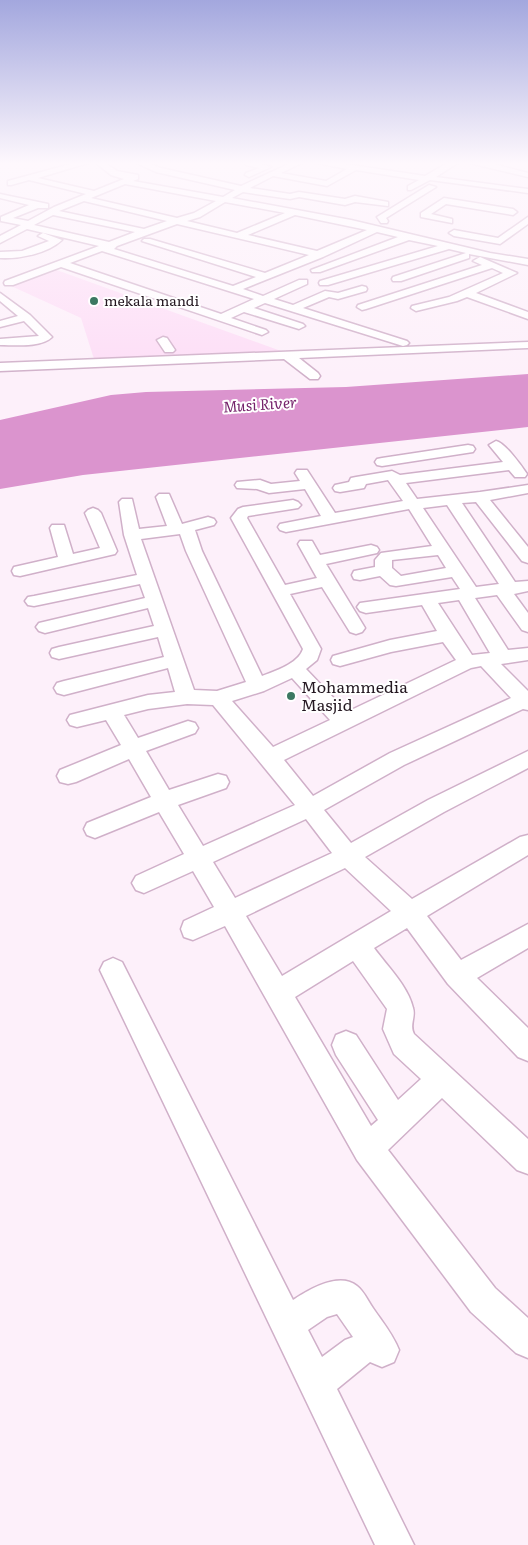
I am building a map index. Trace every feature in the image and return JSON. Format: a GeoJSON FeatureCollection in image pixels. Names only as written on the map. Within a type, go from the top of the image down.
{"type":"FeatureCollection","features":[{"type":"Feature","properties":{"kind":"street"},"geometry":{"type":"LineString","coordinates":[[61,234],[109,247],[232,289],[403,343]]}},
{"type":"Feature","properties":{"kind":"street"},"geometry":{"type":"LineString","coordinates":[[112,234],[130,238]]}},
{"type":"Feature","properties":{"kind":"street"},"geometry":{"type":"LineString","coordinates":[[3,283],[63,264],[140,234]]}},
{"type":"Feature","properties":{"kind":"street"},"geometry":{"type":"LineString","coordinates":[[170,234],[147,241],[264,276]]}},
{"type":"Feature","properties":{"kind":"street"},"geometry":{"type":"LineString","coordinates":[[167,247],[173,234]]}},
{"type":"Feature","properties":{"kind":"street"},"geometry":{"type":"LineString","coordinates":[[223,234],[320,255]]}},
{"type":"Feature","properties":{"kind":"street"},"geometry":{"type":"LineString","coordinates":[[232,237],[240,234]]}},
{"type":"Feature","properties":{"kind":"street"},"geometry":{"type":"LineString","coordinates":[[188,306],[320,255],[365,234]]}},
{"type":"Feature","properties":{"kind":"street"},"geometry":{"type":"LineString","coordinates":[[401,234],[410,236]]}},
{"type":"Feature","properties":{"kind":"street"},"geometry":{"type":"LineString","coordinates":[[221,318],[357,255],[410,236],[424,234]]}},
{"type":"Feature","properties":{"kind":"street"},"geometry":{"type":"LineString","coordinates":[[433,234],[448,246],[478,261],[528,262]]}},
{"type":"Feature","properties":{"kind":"street"},"geometry":{"type":"LineString","coordinates":[[441,234],[500,241],[509,234]]}},
{"type":"Feature","properties":{"kind":"street"},"geometry":{"type":"LineString","coordinates":[[0,255],[11,255],[38,249],[57,240],[40,236]]}},
{"type":"Feature","properties":{"kind":"street"},"geometry":{"type":"LineString","coordinates":[[324,283],[448,246],[491,260],[512,273],[453,299],[416,308]]}},
{"type":"Feature","properties":{"kind":"street"},"geometry":{"type":"LineString","coordinates":[[162,266],[210,247]]}},
{"type":"Feature","properties":{"kind":"street"},"geometry":{"type":"LineString","coordinates":[[336,247],[357,255]]}},
{"type":"Feature","properties":{"kind":"street"},"geometry":{"type":"LineString","coordinates":[[215,261],[233,253]]}},
{"type":"Feature","properties":{"kind":"street"},"geometry":{"type":"LineString","coordinates":[[397,278],[466,256]]}},
{"type":"Feature","properties":{"kind":"street"},"geometry":{"type":"LineString","coordinates":[[238,268],[256,260]]}},
{"type":"Feature","properties":{"kind":"street"},"geometry":{"type":"LineString","coordinates":[[281,260],[297,264]]}},
{"type":"Feature","properties":{"kind":"street"},"geometry":{"type":"LineString","coordinates":[[362,307],[422,288],[491,260]]}},
{"type":"Feature","properties":{"kind":"street"},"geometry":{"type":"LineString","coordinates":[[63,264],[262,332]]}},
{"type":"Feature","properties":{"kind":"street"},"geometry":{"type":"LineString","coordinates":[[80,269],[94,264]]}},
{"type":"Feature","properties":{"kind":"street"},"geometry":{"type":"LineString","coordinates":[[372,270],[453,299]]}},
{"type":"Feature","properties":{"kind":"street"},"geometry":{"type":"LineString","coordinates":[[185,284],[200,278]]}},
{"type":"Feature","properties":{"kind":"street"},"geometry":{"type":"LineString","coordinates":[[294,308],[329,293],[338,296],[362,289]]}},
{"type":"Feature","properties":{"kind":"street"},"geometry":{"type":"LineString","coordinates":[[157,295],[170,290]]}},
{"type":"Feature","properties":{"kind":"street"},"geometry":{"type":"LineString","coordinates":[[467,293],[525,313]]}},
{"type":"Feature","properties":{"kind":"street"},"geometry":{"type":"LineString","coordinates":[[0,296],[14,306],[45,338],[0,342]]}},
{"type":"Feature","properties":{"kind":"street"},"geometry":{"type":"LineString","coordinates":[[496,304],[512,298]]}},
{"type":"Feature","properties":{"kind":"street"},"geometry":{"type":"LineString","coordinates":[[321,317],[347,304]]}},
{"type":"Feature","properties":{"kind":"street"},"geometry":{"type":"LineString","coordinates":[[0,310],[14,306]]}},
{"type":"Feature","properties":{"kind":"street"},"geometry":{"type":"LineString","coordinates":[[244,308],[299,326]]}},
{"type":"Feature","properties":{"kind":"street"},"geometry":{"type":"LineString","coordinates":[[0,324],[30,321]]}},
{"type":"Feature","properties":{"kind":"street"},"geometry":{"type":"LineString","coordinates":[[0,335],[30,321]]}},
{"type":"Feature","properties":{"kind":"street"},"geometry":{"type":"LineString","coordinates":[[0,368],[287,355],[350,359],[528,342]]}},
{"type":"Feature","properties":{"kind":"street"},"geometry":{"type":"LineString","coordinates":[[0,363],[281,351],[403,343],[528,346]]}},
{"type":"Feature","properties":{"kind":"street"},"geometry":{"type":"LineString","coordinates":[[287,355],[314,376]]}},
{"type":"Feature","properties":{"kind":"street"},"geometry":{"type":"LineString","coordinates":[[496,445],[528,484]]}},
{"type":"Feature","properties":{"kind":"street"},"geometry":{"type":"LineString","coordinates":[[468,448],[381,460],[457,571],[467,594],[485,660]]}},
{"type":"Feature","properties":{"kind":"street"},"geometry":{"type":"LineString","coordinates":[[340,488],[358,485],[356,481],[513,466]]}},
{"type":"Feature","properties":{"kind":"street"},"geometry":{"type":"LineString","coordinates":[[242,485],[260,484],[268,489],[306,478],[331,519]]}},
{"type":"Feature","properties":{"kind":"street"},"geometry":{"type":"LineString","coordinates":[[365,503],[480,497],[528,488]]}},
{"type":"Feature","properties":{"kind":"street"},"geometry":{"type":"LineString","coordinates":[[164,497],[194,551],[257,686]]}},
{"type":"Feature","properties":{"kind":"street"},"geometry":{"type":"LineString","coordinates":[[480,497],[528,558]]}},
{"type":"Feature","properties":{"kind":"street"},"geometry":{"type":"LineString","coordinates":[[450,499],[528,626]]}},
{"type":"Feature","properties":{"kind":"street"},"geometry":{"type":"LineString","coordinates":[[286,527],[331,519],[409,500]]}},
{"type":"Feature","properties":{"kind":"street"},"geometry":{"type":"LineString","coordinates":[[127,502],[132,535],[128,559]]}},
{"type":"Feature","properties":{"kind":"street"},"geometry":{"type":"LineString","coordinates":[[77,720],[148,702],[187,697],[218,698],[257,686],[295,669],[310,656],[312,650],[240,518],[243,512],[293,505]]}},
{"type":"Feature","properties":{"kind":"street"},"geometry":{"type":"LineString","coordinates":[[93,513],[108,551],[105,552]]}},
{"type":"Feature","properties":{"kind":"street"},"geometry":{"type":"LineString","coordinates":[[132,535],[182,528],[208,522]]}},
{"type":"Feature","properties":{"kind":"street"},"geometry":{"type":"LineString","coordinates":[[58,528],[67,560]]}},
{"type":"Feature","properties":{"kind":"street"},"geometry":{"type":"LineString","coordinates":[[306,544],[356,628]]}},
{"type":"Feature","properties":{"kind":"street"},"geometry":{"type":"LineString","coordinates":[[315,561],[371,550]]}},
{"type":"Feature","properties":{"kind":"street"},"geometry":{"type":"LineString","coordinates":[[443,550],[387,556],[382,560],[384,570],[396,581],[457,571]]}},
{"type":"Feature","properties":{"kind":"street"},"geometry":{"type":"LineString","coordinates":[[20,571],[105,552],[115,559],[128,559],[145,578],[163,630],[176,660],[187,697]]}},
{"type":"Feature","properties":{"kind":"street"},"geometry":{"type":"LineString","coordinates":[[360,575],[384,570]]}},
{"type":"Feature","properties":{"kind":"street"},"geometry":{"type":"LineString","coordinates":[[34,601],[145,578]]}},
{"type":"Feature","properties":{"kind":"street"},"geometry":{"type":"LineString","coordinates":[[280,591],[327,582]]}},
{"type":"Feature","properties":{"kind":"street"},"geometry":{"type":"LineString","coordinates":[[366,607],[528,586]]}},
{"type":"Feature","properties":{"kind":"street"},"geometry":{"type":"LineString","coordinates":[[144,883],[309,808],[397,759],[526,701],[485,660],[448,635],[428,600]]}},
{"type":"Feature","properties":{"kind":"street"},"geometry":{"type":"LineString","coordinates":[[46,627],[153,602]]}},
{"type":"Feature","properties":{"kind":"street"},"geometry":{"type":"LineString","coordinates":[[59,653],[163,630]]}},
{"type":"Feature","properties":{"kind":"street"},"geometry":{"type":"LineString","coordinates":[[340,660],[390,646],[448,635]]}},
{"type":"Feature","properties":{"kind":"street"},"geometry":{"type":"LineString","coordinates":[[270,758],[485,660],[528,654]]}},
{"type":"Feature","properties":{"kind":"street"},"geometry":{"type":"LineString","coordinates":[[64,688],[176,660]]}},
{"type":"Feature","properties":{"kind":"street"},"geometry":{"type":"LineString","coordinates":[[295,669],[345,723]]}},
{"type":"Feature","properties":{"kind":"street"},"geometry":{"type":"LineString","coordinates":[[218,698],[270,758],[348,856],[410,913],[457,976],[528,1048]]}},
{"type":"Feature","properties":{"kind":"street"},"geometry":{"type":"LineString","coordinates":[[111,711],[368,1149],[483,1300],[528,1341]]}},
{"type":"Feature","properties":{"kind":"street"},"geometry":{"type":"LineString","coordinates":[[68,776],[133,748],[188,728]]}},
{"type":"Feature","properties":{"kind":"street"},"geometry":{"type":"LineString","coordinates":[[193,929],[348,856],[436,806],[528,759]]}},
{"type":"Feature","properties":{"kind":"street"},"geometry":{"type":"LineString","coordinates":[[95,829],[164,801],[218,782]]}},
{"type":"Feature","properties":{"kind":"street"},"geometry":{"type":"LineString","coordinates":[[278,993],[528,844]]}},
{"type":"Feature","properties":{"kind":"street"},"geometry":{"type":"LineString","coordinates":[[457,976],[526,939]]}},
{"type":"Feature","properties":{"kind":"street"},"geometry":{"type":"LineString","coordinates":[[356,945],[398,1002],[401,1010],[397,1029],[404,1044],[528,1159]]}},
{"type":"Feature","properties":{"kind":"street"},"geometry":{"type":"LineString","coordinates":[[113,970],[395,1545]]}},
{"type":"Feature","properties":{"kind":"street"},"geometry":{"type":"LineString","coordinates":[[346,1045],[396,1122]]}},
{"type":"Feature","properties":{"kind":"street"},"geometry":{"type":"LineString","coordinates":[[368,1149],[441,1079]]}},
{"type":"Feature","properties":{"kind":"street"},"geometry":{"type":"LineString","coordinates":[[287,1324],[324,1300],[336,1295],[345,1297],[370,1351],[316,1383]]}},
{"type":"Feature","properties":{"kind":"shaded area","name":"mekala mandi"},"geometry":{"type":"Polygon","coordinates":[[[51,268],[281,351],[94,359],[81,318],[9,285],[51,268]]]}},
{"type":"Feature","properties":{"kind":"water","name":"Musi River"},"geometry":{"type":"Polygon","coordinates":[[[528,374],[528,427],[83,475],[0,489],[0,420],[111,395],[146,392],[346,387],[528,374]]]}},
{"type":"Feature","properties":{"kind":"place","name":"mekala mandi"},"geometry":{"type":"Point","coordinates":[94,301]}},
{"type":"Feature","properties":{"kind":"place","name":"Mohammedia Masjid"},"geometry":{"type":"Point","coordinates":[291,696]}}]}
